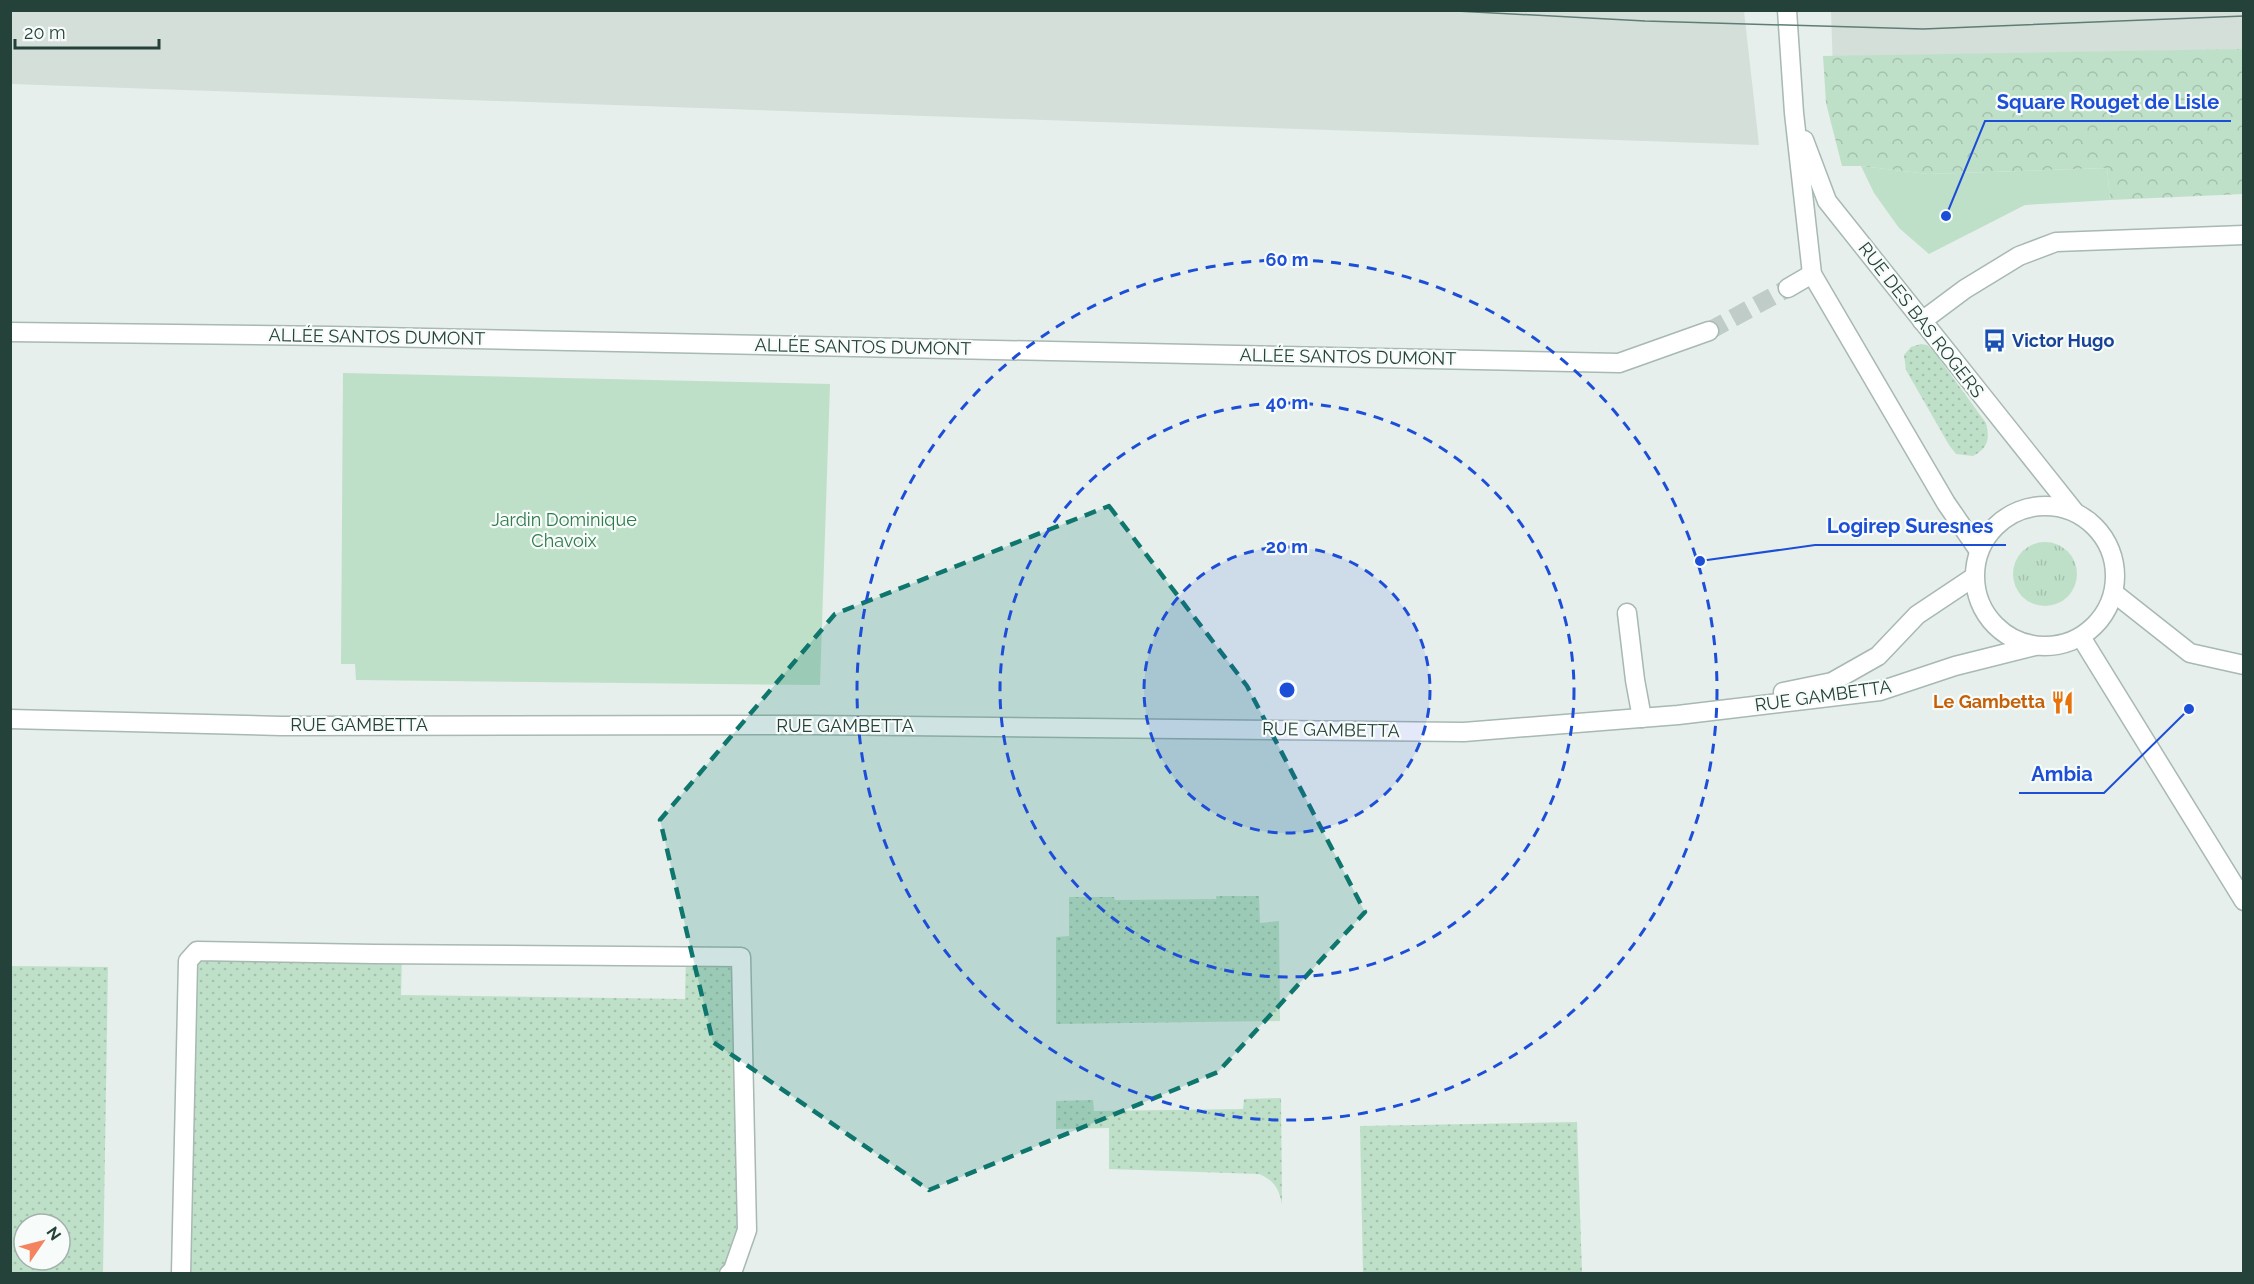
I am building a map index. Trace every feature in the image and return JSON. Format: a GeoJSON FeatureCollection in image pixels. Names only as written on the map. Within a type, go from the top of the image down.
{"type":"FeatureCollection","features":[{"type":"Feature","properties":{"kind":"street","name":"RUE DES BAS ROGERS"},"geometry":{"type":"LineString","coordinates":[[1787,10],[1794,113],[1812,274],[1946,503],[1979,551]]}},
{"type":"Feature","properties":{"kind":"street","name":"RUE DES BAS ROGERS"},"geometry":{"type":"LineString","coordinates":[[1794,113],[1827,201],[2074,512]]}},
{"type":"Feature","properties":{"kind":"street"},"geometry":{"type":"LineString","coordinates":[[1922,321],[1965,289],[2019,256],[2056,242],[2244,235]]}},
{"type":"Feature","properties":{"kind":"street"},"geometry":{"type":"LineString","coordinates":[[1788,288],[1812,274]]}},
{"type":"Feature","properties":{"kind":"street","name":"ALLÉE SANTOS DUMONT"},"geometry":{"type":"LineString","coordinates":[[10,332],[331,336],[1619,363],[1709,332]]}},
{"type":"Feature","properties":{"kind":"street"},"geometry":{"type":"LineString","coordinates":[[2052,506],[2074,512],[2091,522],[2104,537],[2112,555],[2116,574],[2114,593],[2101,618],[2081,637],[2051,646],[2035,646],[2016,640],[1999,630],[1986,614],[1980,601],[1974,577],[1979,551],[1990,531],[2008,516],[2029,507],[2052,506]]}},
{"type":"Feature","properties":{"kind":"street","name":"RUE GAMBETTA"},"geometry":{"type":"LineString","coordinates":[[1678,715],[1832,682],[1878,656],[1917,615],[1974,577]]}},
{"type":"Feature","properties":{"kind":"street"},"geometry":{"type":"LineString","coordinates":[[2114,593],[2190,653],[2244,665]]}},
{"type":"Feature","properties":{"kind":"street"},"geometry":{"type":"LineString","coordinates":[[1628,614],[1635,680],[1642,718]]}},
{"type":"Feature","properties":{"kind":"street"},"geometry":{"type":"LineString","coordinates":[[2081,637],[2244,901]]}},
{"type":"Feature","properties":{"kind":"street","name":"RUE GAMBETTA"},"geometry":{"type":"LineString","coordinates":[[10,719],[281,726],[812,725],[1464,732],[1678,715],[1881,691],[1954,666],[2035,646]]}},
{"type":"Feature","properties":{"kind":"street"},"geometry":{"type":"LineString","coordinates":[[181,1274],[188,961],[197,951],[741,957],[747,1230],[729,1274]]}},
{"type":"Feature","properties":{"kind":"highlighted area"},"geometry":{"type":"Polygon","coordinates":[[[1109,506],[1247,686],[1365,912],[1218,1072],[929,1190],[713,1042],[660,820],[835,614],[1109,506]]]}},
{"type":"Feature","properties":{"kind":"shaded area"},"geometry":{"type":"Polygon","coordinates":[[[11,10],[1744,11],[1759,145],[11,84],[11,10]]]}},
{"type":"Feature","properties":{"kind":"shaded area"},"geometry":{"type":"Polygon","coordinates":[[[1831,11],[2243,11],[2243,165],[1833,71],[1831,11]]]}},
{"type":"Feature","properties":{"kind":"green space"},"geometry":{"type":"Polygon","coordinates":[[[2243,49],[2243,194],[2110,200],[2107,168],[1928,174],[1842,166],[1826,103],[1823,56],[2243,49]]]}},
{"type":"Feature","properties":{"kind":"green space"},"geometry":{"type":"Polygon","coordinates":[[[1861,166],[1928,174],[2107,168],[2110,200],[2025,205],[1929,254],[1899,228],[1874,193],[1861,166]]]}},
{"type":"Feature","properties":{"kind":"green space"},"geometry":{"type":"Polygon","coordinates":[[[1927,345],[1935,353],[1986,423],[1987,442],[1982,450],[1973,456],[1956,454],[1906,370],[1904,355],[1911,347],[1927,345]]]}},
{"type":"Feature","properties":{"kind":"green space","name":"Jardin Dominique Chavoix"},"geometry":{"type":"Polygon","coordinates":[[[343,373],[830,384],[820,685],[356,680],[355,664],[341,664],[343,373]]]}},
{"type":"Feature","properties":{"kind":"green space"},"geometry":{"type":"Polygon","coordinates":[[[2045,542],[2063,548],[2071,556],[2077,574],[2071,592],[2063,600],[2045,606],[2027,600],[2019,592],[2013,574],[2019,556],[2027,548],[2045,542]]]}},
{"type":"Feature","properties":{"kind":"green space"},"geometry":{"type":"Polygon","coordinates":[[[1216,896],[1259,896],[1260,923],[1279,921],[1280,1021],[1056,1024],[1056,937],[1069,936],[1069,897],[1114,897],[1115,900],[1216,899],[1216,896]]]}},
{"type":"Feature","properties":{"kind":"green space"},"geometry":{"type":"Polygon","coordinates":[[[197,951],[402,955],[401,995],[685,999],[686,956],[741,957],[747,1230],[729,1273],[181,1274],[197,951]]]}},
{"type":"Feature","properties":{"kind":"green space"},"geometry":{"type":"Polygon","coordinates":[[[11,966],[108,967],[103,1273],[11,1273],[11,966]]]}},
{"type":"Feature","properties":{"kind":"green space"},"geometry":{"type":"Polygon","coordinates":[[[1281,1098],[1282,1204],[1275,1186],[1259,1174],[1109,1169],[1109,1128],[1056,1129],[1056,1101],[1093,1100],[1094,1111],[1243,1109],[1244,1099],[1281,1098]]]}},
{"type":"Feature","properties":{"kind":"green space"},"geometry":{"type":"Polygon","coordinates":[[[1577,1122],[1582,1273],[1363,1273],[1360,1126],[1577,1122]]]}},
{"type":"Feature","properties":{"kind":"tunnel"},"geometry":{"type":"LineString","coordinates":[[1709,331],[1788,288]]}},
{"type":"Feature","properties":{"kind":"tram line"},"geometry":{"type":"LineString","coordinates":[[1437,10],[1645,21],[1923,29],[2244,16]]}},
{"type":"Feature","properties":{"kind":"place","name":"Square Rouget de Lisle"},"geometry":{"type":"Point","coordinates":[1946,216]}},
{"type":"Feature","properties":{"kind":"place","name":"Victor Hugo"},"geometry":{"type":"Point","coordinates":[1994,341]}},
{"type":"Feature","properties":{"kind":"place","name":"Logirep Suresnes"},"geometry":{"type":"Point","coordinates":[1700,561]}},
{"type":"Feature","properties":{"kind":"place","name":"Le Gambetta"},"geometry":{"type":"Point","coordinates":[2063,702]}},
{"type":"Feature","properties":{"kind":"place","name":"Ambia"},"geometry":{"type":"Point","coordinates":[2189,709]}}]}
